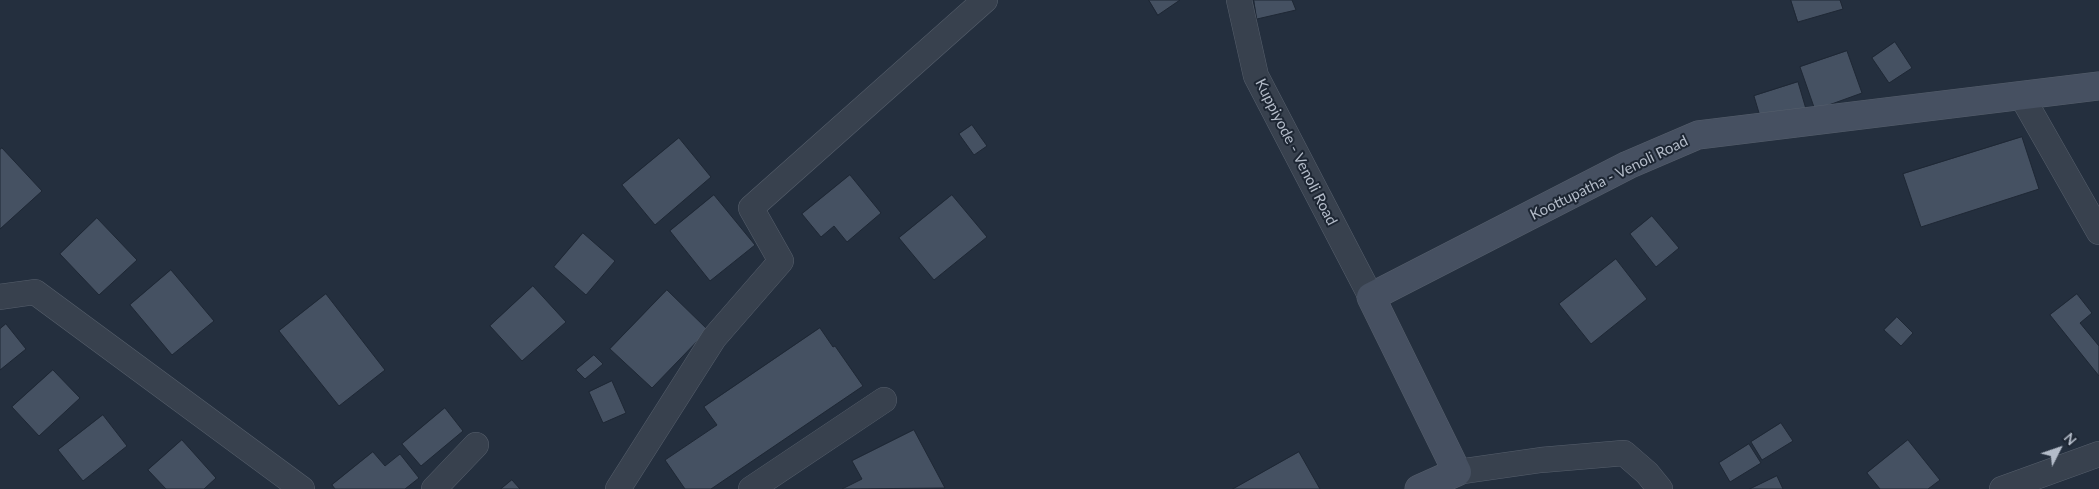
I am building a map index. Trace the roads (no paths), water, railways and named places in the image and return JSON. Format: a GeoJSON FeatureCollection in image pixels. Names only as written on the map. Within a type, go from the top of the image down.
{"type":"FeatureCollection","features":[{"type":"Feature","properties":{"kind":"street"},"geometry":{"type":"LineString","coordinates":[[618,489],[714,338],[781,261],[751,208],[985,0]]}},
{"type":"Feature","properties":{"kind":"street","name":"Kuppiyode - Venoli Road"},"geometry":{"type":"LineString","coordinates":[[1239,0],[1256,76],[1371,297]]}},
{"type":"Feature","properties":{"kind":"street","name":"Koottupatha - Venoli Road"},"geometry":{"type":"LineString","coordinates":[[1371,297],[1628,165],[1698,135],[2099,86]]}},
{"type":"Feature","properties":{"kind":"street"},"geometry":{"type":"LineString","coordinates":[[2021,95],[2099,232]]}},
{"type":"Feature","properties":{"kind":"street"},"geometry":{"type":"LineString","coordinates":[[0,296],[35,292],[302,489]]}},
{"type":"Feature","properties":{"kind":"street"},"geometry":{"type":"LineString","coordinates":[[1371,297],[1457,472]]}},
{"type":"Feature","properties":{"kind":"street"},"geometry":{"type":"LineString","coordinates":[[751,489],[884,400]]}},
{"type":"Feature","properties":{"kind":"street"},"geometry":{"type":"LineString","coordinates":[[434,489],[476,445]]}},
{"type":"Feature","properties":{"kind":"street"},"geometry":{"type":"LineString","coordinates":[[1419,489],[1457,472],[1541,460],[1624,453],[1647,473],[1660,489]]}},
{"type":"Feature","properties":{"kind":"street"},"geometry":{"type":"LineString","coordinates":[[2002,489],[2099,454]]}}]}
